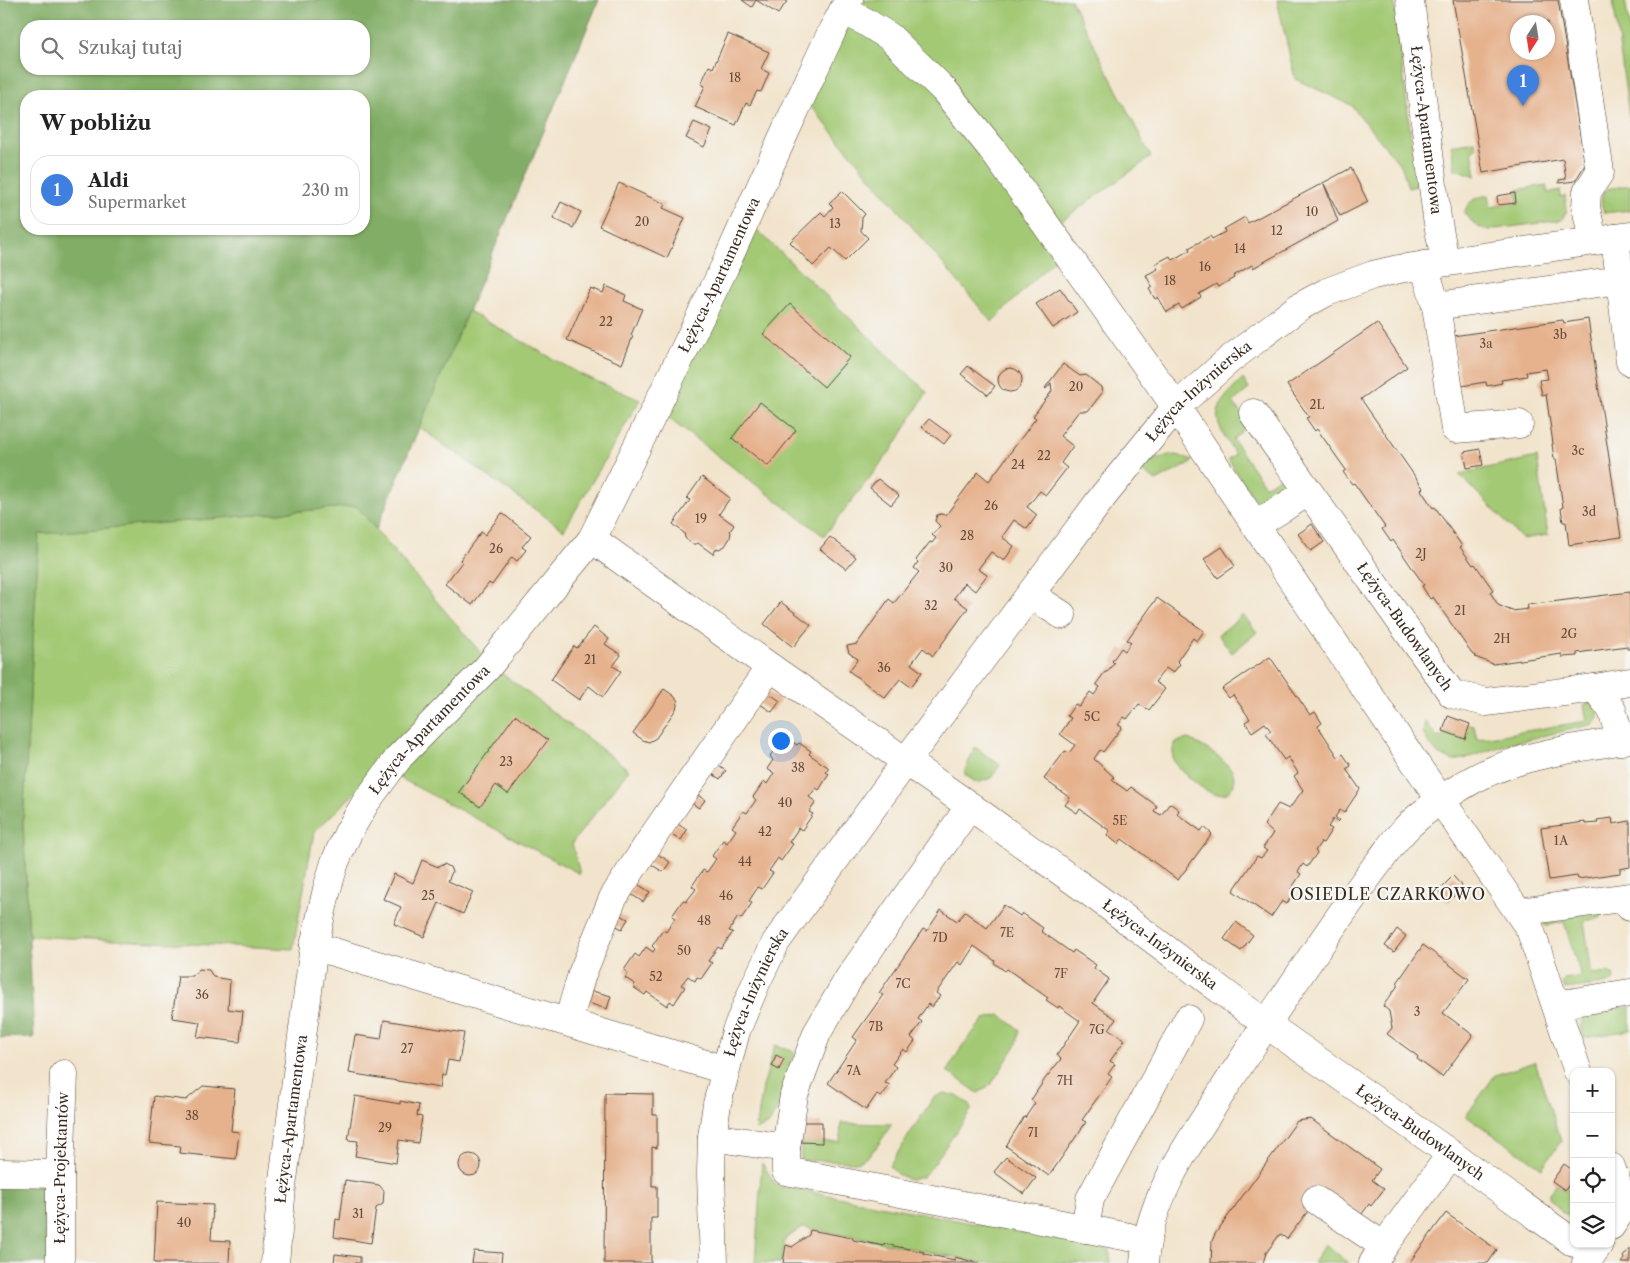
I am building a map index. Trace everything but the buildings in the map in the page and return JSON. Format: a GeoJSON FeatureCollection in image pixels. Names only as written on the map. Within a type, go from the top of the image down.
{"type":"FeatureCollection","features":[{"type":"Feature","properties":{"kind":"street","name":"Łężyca-Apartamentowa"},"geometry":{"type":"LineString","coordinates":[[1410,0],[1437,218],[1436,306],[1455,429],[1519,424]]}},
{"type":"Feature","properties":{"kind":"street"},"geometry":{"type":"LineString","coordinates":[[1574,0],[1600,172],[1587,192],[1586,207],[1613,238],[1630,362]]}},
{"type":"Feature","properties":{"kind":"street","name":"Łężyca-Apartamentowa"},"geometry":{"type":"LineString","coordinates":[[275,1263],[282,1187],[314,946],[335,862],[348,833],[366,802],[400,756],[486,669],[592,539],[724,268],[785,132],[846,5],[864,21],[890,37],[944,90],[992,149],[1176,407]]}},
{"type":"Feature","properties":{"kind":"street","name":"Łężyca-Inżynierska"},"geometry":{"type":"LineString","coordinates":[[714,1263],[711,1174],[712,1137],[717,1104],[736,1031],[756,982],[776,942],[906,761],[1104,495],[1176,407],[1264,332],[1306,303],[1327,292],[1373,275],[1435,263],[1613,238]]}},
{"type":"Feature","properties":{"kind":"street"},"geometry":{"type":"LineString","coordinates":[[1436,306],[1619,280]]}},
{"type":"Feature","properties":{"kind":"street"},"geometry":{"type":"LineString","coordinates":[[1176,407],[1530,929],[1577,1068]]}},
{"type":"Feature","properties":{"kind":"street","name":"Łężyca-Budowlanych"},"geometry":{"type":"LineString","coordinates":[[1253,413],[1452,694],[1486,702],[1630,682]]}},
{"type":"Feature","properties":{"kind":"street"},"geometry":{"type":"LineString","coordinates":[[1256,525],[1308,492]]}},
{"type":"Feature","properties":{"kind":"street"},"geometry":{"type":"LineString","coordinates":[[592,539],[770,667],[906,761]]}},
{"type":"Feature","properties":{"kind":"street"},"geometry":{"type":"LineString","coordinates":[[1031,594],[1062,615]]}},
{"type":"Feature","properties":{"kind":"street"},"geometry":{"type":"LineString","coordinates":[[568,1022],[582,974],[613,898],[656,832],[770,667]]}},
{"type":"Feature","properties":{"kind":"street"},"geometry":{"type":"LineString","coordinates":[[1144,1263],[1145,1247],[1152,1223],[1174,1166],[1266,1024],[1365,880],[1400,834],[1441,800],[1484,774],[1516,762],[1582,746],[1626,740],[1612,710],[1595,688]]}},
{"type":"Feature","properties":{"kind":"street","name":"Łężyca-Inżynierska"},"geometry":{"type":"LineString","coordinates":[[906,761],[1099,899],[1266,1024]]}},
{"type":"Feature","properties":{"kind":"street"},"geometry":{"type":"LineString","coordinates":[[970,806],[849,978],[817,1033],[794,1095],[786,1148],[786,1170],[1129,1238]]}},
{"type":"Feature","properties":{"kind":"street"},"geometry":{"type":"LineString","coordinates":[[1519,912],[1629,897],[1630,907]]}},
{"type":"Feature","properties":{"kind":"street"},"geometry":{"type":"LineString","coordinates":[[314,946],[725,1070]]}},
{"type":"Feature","properties":{"kind":"street"},"geometry":{"type":"LineString","coordinates":[[1556,1005],[1630,994]]}},
{"type":"Feature","properties":{"kind":"street"},"geometry":{"type":"LineString","coordinates":[[1085,1229],[1090,1199],[1188,1019]]}},
{"type":"Feature","properties":{"kind":"street","name":"Łężyca-Budowlanych"},"geometry":{"type":"LineString","coordinates":[[1266,1024],[1585,1250]]}},
{"type":"Feature","properties":{"kind":"street","name":"Łężyca-Projektantów"},"geometry":{"type":"LineString","coordinates":[[60,1263],[60,1174],[64,1074]]}},
{"type":"Feature","properties":{"kind":"street"},"geometry":{"type":"LineString","coordinates":[[712,1137],[786,1148]]}},
{"type":"Feature","properties":{"kind":"street"},"geometry":{"type":"LineString","coordinates":[[1316,1200],[1379,1254],[1452,1154]]}},
{"type":"Feature","properties":{"kind":"street"},"geometry":{"type":"LineString","coordinates":[[0,1173],[60,1174]]}},
{"type":"Feature","properties":{"kind":"street"},"geometry":{"type":"LineString","coordinates":[[1615,1183],[1622,1210]]}},
{"type":"Feature","properties":{"kind":"green space"},"geometry":{"type":"Polygon","coordinates":[[[0,0],[599,0],[376,530],[357,506],[39,534],[23,823],[34,1038],[0,1037],[0,0]]]}},
{"type":"Feature","properties":{"kind":"green space"},"geometry":{"type":"Polygon","coordinates":[[[854,0],[1071,0],[1151,157],[1061,221],[1074,240],[992,322],[802,96],[854,0]]]}},
{"type":"Feature","properties":{"kind":"green space"},"geometry":{"type":"Polygon","coordinates":[[[1277,0],[1394,0],[1417,186],[1408,188],[1402,167],[1351,105],[1295,79],[1277,0]]]}},
{"type":"Feature","properties":{"kind":"green space"},"geometry":{"type":"Polygon","coordinates":[[[1613,0],[1625,0],[1630,33],[1630,123],[1613,0]]]}},
{"type":"Feature","properties":{"kind":"green space"},"geometry":{"type":"Polygon","coordinates":[[[1474,141],[1476,148],[1472,150],[1476,176],[1455,169],[1451,145],[1474,141]]]}},
{"type":"Feature","properties":{"kind":"green space"},"geometry":{"type":"Polygon","coordinates":[[[1546,185],[1548,193],[1560,190],[1561,197],[1565,196],[1567,210],[1562,220],[1488,230],[1478,227],[1464,214],[1470,203],[1479,197],[1488,195],[1491,207],[1518,202],[1516,190],[1546,185]]]}},
{"type":"Feature","properties":{"kind":"green space"},"geometry":{"type":"Polygon","coordinates":[[[1630,185],[1630,210],[1605,213],[1601,201],[1606,189],[1630,185]]]}},
{"type":"Feature","properties":{"kind":"green space"},"geometry":{"type":"Polygon","coordinates":[[[751,224],[927,392],[893,448],[824,536],[656,409],[751,224]]]}},
{"type":"Feature","properties":{"kind":"green space"},"geometry":{"type":"Polygon","coordinates":[[[468,311],[582,375],[640,400],[564,530],[419,427],[468,311]]]}},
{"type":"Feature","properties":{"kind":"green space"},"geometry":{"type":"Polygon","coordinates":[[[1243,379],[1249,389],[1233,402],[1244,417],[1245,425],[1233,439],[1265,486],[1283,475],[1285,484],[1283,491],[1271,502],[1255,500],[1228,459],[1235,454],[1218,422],[1219,407],[1243,379]]]}},
{"type":"Feature","properties":{"kind":"green space"},"geometry":{"type":"Polygon","coordinates":[[[1177,455],[1192,460],[1191,463],[1156,481],[1141,470],[1153,460],[1177,455]]]}},
{"type":"Feature","properties":{"kind":"green space"},"geometry":{"type":"Polygon","coordinates":[[[1537,457],[1548,535],[1522,539],[1459,474],[1537,457]]]}},
{"type":"Feature","properties":{"kind":"green space"},"geometry":{"type":"Polygon","coordinates":[[[357,506],[491,665],[629,770],[572,843],[580,874],[381,768],[314,832],[293,949],[29,936],[23,823],[39,534],[357,506]]]}},
{"type":"Feature","properties":{"kind":"green space"},"geometry":{"type":"Polygon","coordinates":[[[1243,615],[1257,632],[1232,653],[1218,635],[1243,615]]]}},
{"type":"Feature","properties":{"kind":"green space"},"geometry":{"type":"Polygon","coordinates":[[[1592,702],[1598,715],[1594,724],[1508,744],[1464,759],[1453,761],[1438,754],[1423,733],[1425,721],[1438,738],[1447,733],[1464,739],[1469,725],[1474,726],[1477,739],[1587,721],[1584,705],[1592,702]]]}},
{"type":"Feature","properties":{"kind":"green space"},"geometry":{"type":"Polygon","coordinates":[[[1188,739],[1213,753],[1230,769],[1233,774],[1234,785],[1227,793],[1214,794],[1203,789],[1186,775],[1173,760],[1173,749],[1176,742],[1188,739]]]}},
{"type":"Feature","properties":{"kind":"green space"},"geometry":{"type":"Polygon","coordinates":[[[975,747],[1000,765],[991,778],[977,783],[965,775],[965,770],[975,747]]]}},
{"type":"Feature","properties":{"kind":"green space"},"geometry":{"type":"Polygon","coordinates":[[[1604,912],[1600,918],[1584,921],[1592,974],[1608,972],[1613,975],[1614,979],[1611,983],[1565,989],[1562,984],[1564,979],[1581,976],[1564,922],[1545,926],[1542,920],[1604,912]]]}},
{"type":"Feature","properties":{"kind":"green space"},"geometry":{"type":"Polygon","coordinates":[[[1630,1007],[1630,1030],[1584,1038],[1582,1025],[1586,1013],[1630,1007]]]}},
{"type":"Feature","properties":{"kind":"green space"},"geometry":{"type":"Polygon","coordinates":[[[1000,1015],[1020,1030],[1017,1044],[992,1083],[978,1093],[947,1071],[963,1045],[984,1019],[1000,1015]]]}},
{"type":"Feature","properties":{"kind":"green space"},"geometry":{"type":"Polygon","coordinates":[[[775,1045],[795,1052],[777,1109],[769,1124],[756,1130],[763,1087],[775,1045]]]}},
{"type":"Feature","properties":{"kind":"green space"},"geometry":{"type":"Polygon","coordinates":[[[1535,1062],[1561,1141],[1542,1168],[1466,1116],[1495,1075],[1535,1062]]]}},
{"type":"Feature","properties":{"kind":"green space"},"geometry":{"type":"Polygon","coordinates":[[[944,1093],[957,1096],[970,1105],[971,1110],[930,1169],[922,1177],[910,1180],[897,1174],[889,1166],[933,1098],[944,1093]]]}},
{"type":"Feature","properties":{"kind":"green space"},"geometry":{"type":"Polygon","coordinates":[[[841,1123],[892,1124],[877,1147],[862,1160],[856,1162],[801,1160],[801,1142],[840,1142],[841,1123]]]}},
{"type":"Feature","properties":{"kind":"green space"},"geometry":{"type":"Polygon","coordinates":[[[762,1163],[776,1185],[1110,1250],[1110,1263],[984,1263],[803,1227],[785,1239],[781,1263],[755,1263],[762,1163]]]}},
{"type":"Feature","properties":{"kind":"green space"},"geometry":{"type":"Polygon","coordinates":[[[0,1174],[37,1177],[60,1204],[62,1263],[0,1263],[0,1174]]]}},
{"type":"Feature","properties":{"kind":"green space"},"geometry":{"type":"Polygon","coordinates":[[[1570,1183],[1570,1216],[1563,1213],[1549,1198],[1549,1193],[1556,1184],[1565,1190],[1570,1183]]]}},
{"type":"Feature","properties":{"kind":"green space"},"geometry":{"type":"Polygon","coordinates":[[[1325,1244],[1349,1263],[1313,1263],[1325,1244]]]}},
{"type":"Feature","properties":{"kind":"place","name":"Aldi"},"geometry":{"type":"Point","coordinates":[1523,106]}},
{"type":"Feature","properties":{"kind":"district","name":"OSIEDLE CZARKOWO"},"geometry":{"type":"Point","coordinates":[1388,894]}}]}
